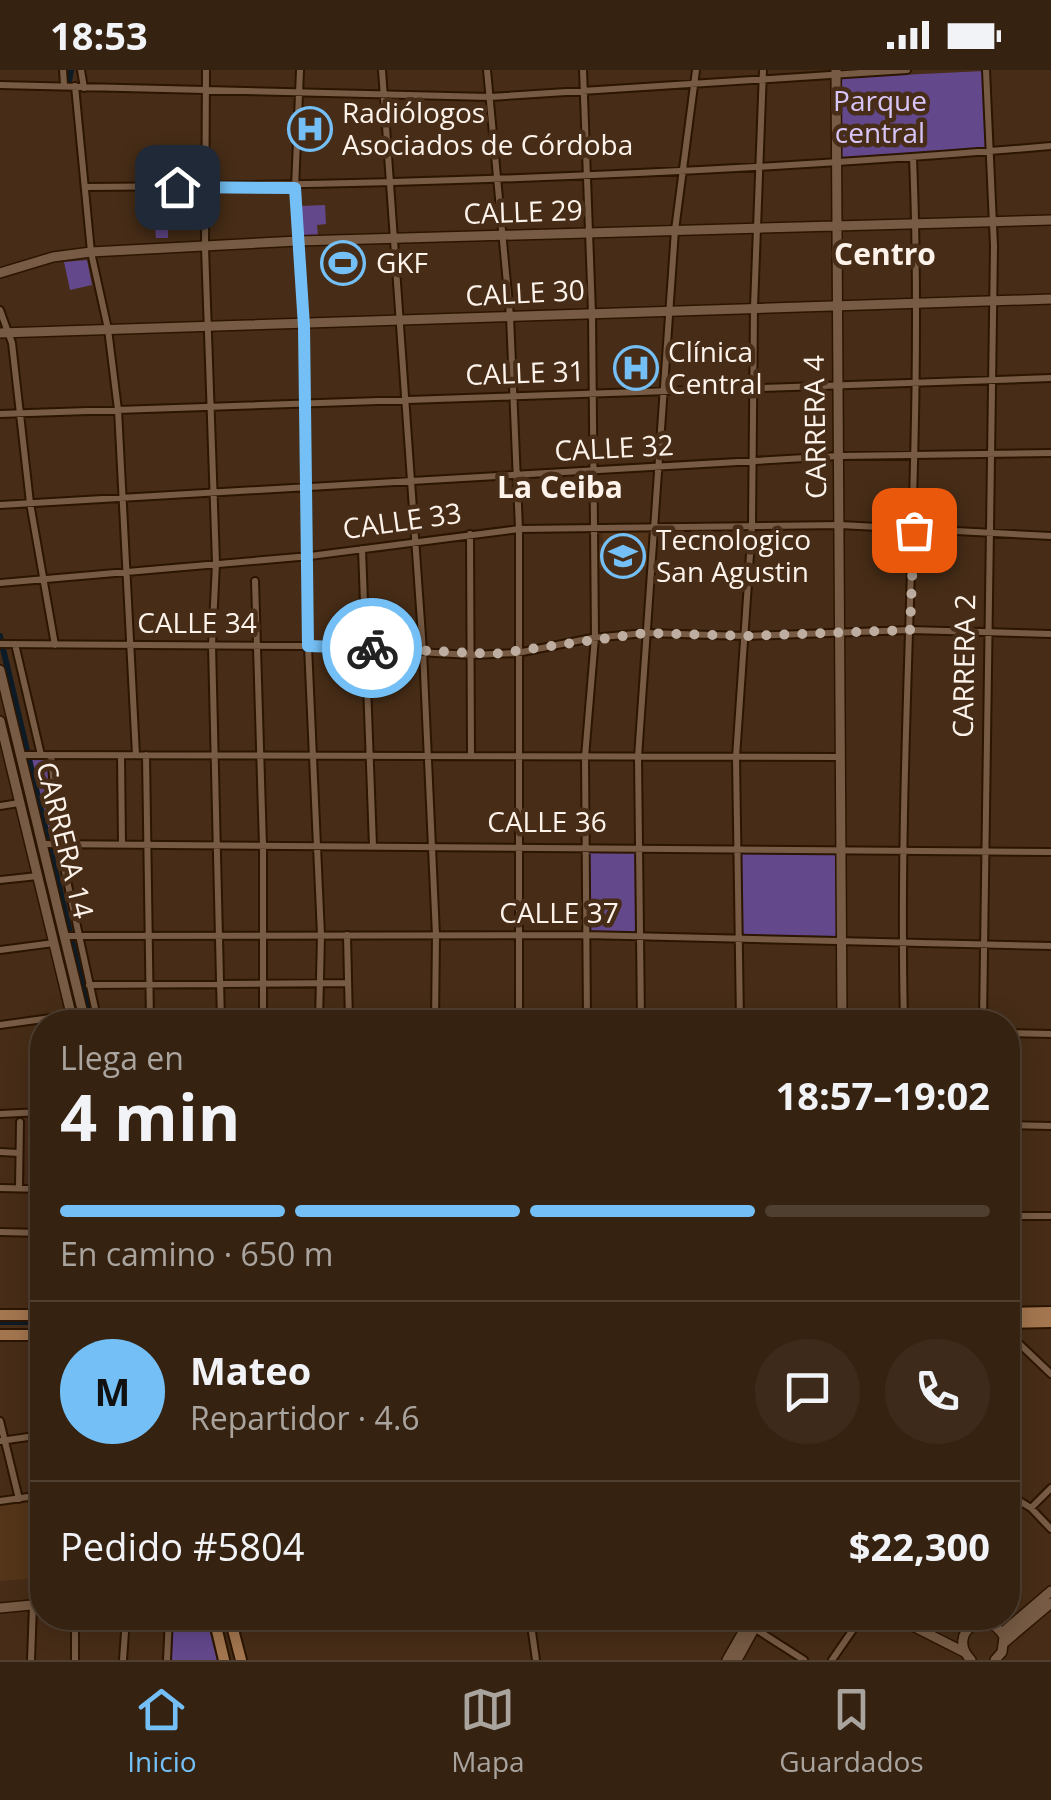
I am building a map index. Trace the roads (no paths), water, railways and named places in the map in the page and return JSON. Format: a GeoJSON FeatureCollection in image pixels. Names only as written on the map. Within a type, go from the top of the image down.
{"type":"FeatureCollection","features":[{"type":"Feature","properties":{"kind":"main road"},"geometry":{"type":"LineString","coordinates":[[1020,1313],[1051,1312]]}},
{"type":"Feature","properties":{"kind":"main road"},"geometry":{"type":"LineString","coordinates":[[0,1315],[30,1316]]}},
{"type":"Feature","properties":{"kind":"main road"},"geometry":{"type":"LineString","coordinates":[[1020,1323],[1051,1322]]}},
{"type":"Feature","properties":{"kind":"main road"},"geometry":{"type":"LineString","coordinates":[[0,1334],[30,1335]]}},
{"type":"Feature","properties":{"kind":"main road"},"geometry":{"type":"LineString","coordinates":[[217,1630],[224,1660]]}},
{"type":"Feature","properties":{"kind":"main road"},"geometry":{"type":"LineString","coordinates":[[233,1630],[240,1660]]}},
{"type":"Feature","properties":{"kind":"street"},"geometry":{"type":"LineString","coordinates":[[63,70],[73,86],[90,252],[108,329],[118,410],[136,755]]}},
{"type":"Feature","properties":{"kind":"street"},"geometry":{"type":"LineString","coordinates":[[73,86],[81,70]]}},
{"type":"Feature","properties":{"kind":"street"},"geometry":{"type":"LineString","coordinates":[[206,70],[205,247],[216,563],[212,645],[220,1010]]}},
{"type":"Feature","properties":{"kind":"street"},"geometry":{"type":"LineString","coordinates":[[300,70],[295,188],[304,326],[310,556],[308,646],[321,935],[320,1010]]}},
{"type":"Feature","properties":{"kind":"street"},"geometry":{"type":"LineString","coordinates":[[382,70],[423,651],[436,935],[435,1010]]}},
{"type":"Feature","properties":{"kind":"street"},"geometry":{"type":"LineString","coordinates":[[488,70],[499,236],[510,316],[513,475],[519,529],[519,1010]]}},
{"type":"Feature","properties":{"kind":"street"},"geometry":{"type":"LineString","coordinates":[[583,70],[592,313],[595,637],[585,756],[587,1010]]}},
{"type":"Feature","properties":{"kind":"street"},"geometry":{"type":"LineString","coordinates":[[641,1010],[638,757],[645,633],[675,230],[696,70]]}},
{"type":"Feature","properties":{"kind":"street"},"geometry":{"type":"LineString","coordinates":[[739,1010],[736,757],[752,525],[754,306],[763,70]]}},
{"type":"Feature","properties":{"kind":"street"},"geometry":{"type":"LineString","coordinates":[[0,85],[490,97],[908,70]]}},
{"type":"Feature","properties":{"kind":"street","name":"CARRERA 2"},"geometry":{"type":"LineString","coordinates":[[983,1010],[994,222],[986,70]]}},
{"type":"Feature","properties":{"kind":"street","name":"CARRERA 4"},"geometry":{"type":"LineString","coordinates":[[836,72],[842,1010]]}},
{"type":"Feature","properties":{"kind":"street"},"geometry":{"type":"LineString","coordinates":[[86,188],[295,188],[836,163],[1051,146]]}},
{"type":"Feature","properties":{"kind":"street"},"geometry":{"type":"LineString","coordinates":[[904,1010],[902,850],[918,304],[914,158]]}},
{"type":"Feature","properties":{"kind":"street","name":"CALLE 29"},"geometry":{"type":"LineString","coordinates":[[0,273],[53,257],[90,252],[298,241],[1051,220]]}},
{"type":"Feature","properties":{"kind":"street","name":"CALLE 30"},"geometry":{"type":"LineString","coordinates":[[4,334],[1051,299]]}},
{"type":"Feature","properties":{"kind":"street"},"geometry":{"type":"LineString","coordinates":[[0,310],[55,645]]}},
{"type":"Feature","properties":{"kind":"street","name":"CALLE 31"},"geometry":{"type":"LineString","coordinates":[[0,414],[1051,378]]}},
{"type":"Feature","properties":{"kind":"street","name":"CALLE 32"},"geometry":{"type":"LineString","coordinates":[[0,505],[839,456],[1051,453]]}},
{"type":"Feature","properties":{"kind":"street","name":"CALLE 33"},"geometry":{"type":"LineString","coordinates":[[1,583],[310,556],[519,529],[840,526],[1051,536]]}},
{"type":"Feature","properties":{"kind":"street"},"geometry":{"type":"LineString","coordinates":[[470,534],[471,756]]}},
{"type":"Feature","properties":{"kind":"street"},"geometry":{"type":"LineString","coordinates":[[362,550],[374,846]]}},
{"type":"Feature","properties":{"kind":"street"},"geometry":{"type":"LineString","coordinates":[[255,581],[262,756],[261,1010]]}},
{"type":"Feature","properties":{"kind":"street","name":"CALLE 34"},"geometry":{"type":"LineString","coordinates":[[0,644],[308,646],[472,655],[517,653],[595,637],[645,633],[746,636],[910,630],[1051,634]]}},
{"type":"Feature","properties":{"kind":"street"},"geometry":{"type":"LineString","coordinates":[[12,644],[31,755],[839,757]]}},
{"type":"Feature","properties":{"kind":"street","name":"CARRERA 14"},"geometry":{"type":"LineString","coordinates":[[0,670],[31,755],[74,936],[77,1010]]}},
{"type":"Feature","properties":{"kind":"street","name":"CARRERA 14"},"geometry":{"type":"LineString","coordinates":[[0,721],[75,1010]]}},
{"type":"Feature","properties":{"kind":"street"},"geometry":{"type":"LineString","coordinates":[[51,755],[52,844],[95,1010]]}},
{"type":"Feature","properties":{"kind":"street"},"geometry":{"type":"LineString","coordinates":[[121,756],[122,844]]}},
{"type":"Feature","properties":{"kind":"street"},"geometry":{"type":"LineString","coordinates":[[146,756],[150,1010]]}},
{"type":"Feature","properties":{"kind":"street"},"geometry":{"type":"LineString","coordinates":[[0,806],[21,803]]}},
{"type":"Feature","properties":{"kind":"street","name":"CALLE 36"},"geometry":{"type":"LineString","coordinates":[[52,844],[518,844],[1051,852]]}},
{"type":"Feature","properties":{"kind":"street"},"geometry":{"type":"LineString","coordinates":[[0,880],[40,876]]}},
{"type":"Feature","properties":{"kind":"street","name":"CALLE 37"},"geometry":{"type":"LineString","coordinates":[[74,936],[518,934],[1051,946]]}},
{"type":"Feature","properties":{"kind":"street"},"geometry":{"type":"LineString","coordinates":[[347,935],[348,1010]]}},
{"type":"Feature","properties":{"kind":"street"},"geometry":{"type":"LineString","coordinates":[[0,950],[56,942]]}},
{"type":"Feature","properties":{"kind":"street"},"geometry":{"type":"LineString","coordinates":[[89,985],[347,983]]}},
{"type":"Feature","properties":{"kind":"street"},"geometry":{"type":"LineString","coordinates":[[0,1025],[30,1024]]}},
{"type":"Feature","properties":{"kind":"street"},"geometry":{"type":"LineString","coordinates":[[1020,1034],[1051,1034]]}},
{"type":"Feature","properties":{"kind":"street"},"geometry":{"type":"LineString","coordinates":[[0,1114],[30,1113]]}},
{"type":"Feature","properties":{"kind":"street"},"geometry":{"type":"LineString","coordinates":[[19,1188],[20,1122]]}},
{"type":"Feature","properties":{"kind":"street"},"geometry":{"type":"LineString","coordinates":[[1020,1125],[1051,1126]]}},
{"type":"Feature","properties":{"kind":"street"},"geometry":{"type":"LineString","coordinates":[[0,1152],[19,1153]]}},
{"type":"Feature","properties":{"kind":"street"},"geometry":{"type":"LineString","coordinates":[[0,1189],[30,1188]]}},
{"type":"Feature","properties":{"kind":"street"},"geometry":{"type":"LineString","coordinates":[[1020,1216],[1051,1216]]}},
{"type":"Feature","properties":{"kind":"street"},"geometry":{"type":"LineString","coordinates":[[0,1232],[30,1233]]}},
{"type":"Feature","properties":{"kind":"street"},"geometry":{"type":"LineString","coordinates":[[1020,1344],[1051,1374]]}},
{"type":"Feature","properties":{"kind":"street"},"geometry":{"type":"LineString","coordinates":[[0,1421],[18,1499]]}},
{"type":"Feature","properties":{"kind":"street"},"geometry":{"type":"LineString","coordinates":[[2,1441],[30,1436]]}},
{"type":"Feature","properties":{"kind":"street"},"geometry":{"type":"LineString","coordinates":[[1030,1508],[1051,1488]]}},
{"type":"Feature","properties":{"kind":"street"},"geometry":{"type":"LineString","coordinates":[[0,1501],[30,1497]]}},
{"type":"Feature","properties":{"kind":"street"},"geometry":{"type":"LineString","coordinates":[[1020,1502],[1051,1530]]}},
{"type":"Feature","properties":{"kind":"street"},"geometry":{"type":"LineString","coordinates":[[1020,1621],[1051,1592]]}},
{"type":"Feature","properties":{"kind":"street"},"geometry":{"type":"LineString","coordinates":[[1020,1625],[1051,1603]]}},
{"type":"Feature","properties":{"kind":"street"},"geometry":{"type":"LineString","coordinates":[[0,1608],[30,1605]]}},
{"type":"Feature","properties":{"kind":"street"},"geometry":{"type":"LineString","coordinates":[[31,1660],[35,1630]]}},
{"type":"Feature","properties":{"kind":"street"},"geometry":{"type":"LineString","coordinates":[[75,1630],[75,1660]]}},
{"type":"Feature","properties":{"kind":"street"},"geometry":{"type":"LineString","coordinates":[[124,1660],[125,1630]]}},
{"type":"Feature","properties":{"kind":"street"},"geometry":{"type":"LineString","coordinates":[[168,1660],[169,1630]]}},
{"type":"Feature","properties":{"kind":"street"},"geometry":{"type":"LineString","coordinates":[[532,1630],[536,1660]]}},
{"type":"Feature","properties":{"kind":"street"},"geometry":{"type":"LineString","coordinates":[[727,1660],[746,1630]]}},
{"type":"Feature","properties":{"kind":"street"},"geometry":{"type":"LineString","coordinates":[[737,1660],[748,1630]]}},
{"type":"Feature","properties":{"kind":"street"},"geometry":{"type":"LineString","coordinates":[[761,1630],[804,1660]]}},
{"type":"Feature","properties":{"kind":"street"},"geometry":{"type":"LineString","coordinates":[[832,1660],[853,1630]]}},
{"type":"Feature","properties":{"kind":"street"},"geometry":{"type":"LineString","coordinates":[[920,1630],[968,1657]]}},
{"type":"Feature","properties":{"kind":"street"},"geometry":{"type":"LineString","coordinates":[[966,1630],[968,1657]]}},
{"type":"Feature","properties":{"kind":"street"},"geometry":{"type":"LineString","coordinates":[[1000,1630],[1003,1637],[1000,1659]]}},
{"type":"Feature","properties":{"kind":"street"},"geometry":{"type":"LineString","coordinates":[[1003,1637],[1010,1630]]}},
{"type":"Feature","properties":{"kind":"street"},"geometry":{"type":"LineString","coordinates":[[1003,1637],[1013,1630]]}},
{"type":"Feature","properties":{"kind":"waterway"},"geometry":{"type":"LineString","coordinates":[[68,87],[71,70]]}},
{"type":"Feature","properties":{"kind":"waterway"},"geometry":{"type":"LineString","coordinates":[[0,636],[88,1010]]}},
{"type":"Feature","properties":{"kind":"waterway"},"geometry":{"type":"LineString","coordinates":[[0,1322],[30,1322]]}},
{"type":"Feature","properties":{"kind":"place","name":"Radiólogos Asociados de Córdoba"},"geometry":{"type":"Point","coordinates":[310,129]}},
{"type":"Feature","properties":{"kind":"place","name":"GKF"},"geometry":{"type":"Point","coordinates":[343,263]}},
{"type":"Feature","properties":{"kind":"place","name":"Clínica Central"},"geometry":{"type":"Point","coordinates":[636,368]}},
{"type":"Feature","properties":{"kind":"place","name":"Tecnologico San Agustin"},"geometry":{"type":"Point","coordinates":[623,556]}},
{"type":"Feature","properties":{"kind":"district","name":"Centro"},"geometry":{"type":"Point","coordinates":[885,255]}},
{"type":"Feature","properties":{"kind":"district","name":"La Ceiba"},"geometry":{"type":"Point","coordinates":[560,488]}},
{"type":"Feature","properties":{"kind":"park label","name":"Parque central"},"geometry":{"type":"Point","coordinates":[880,117]}}]}
